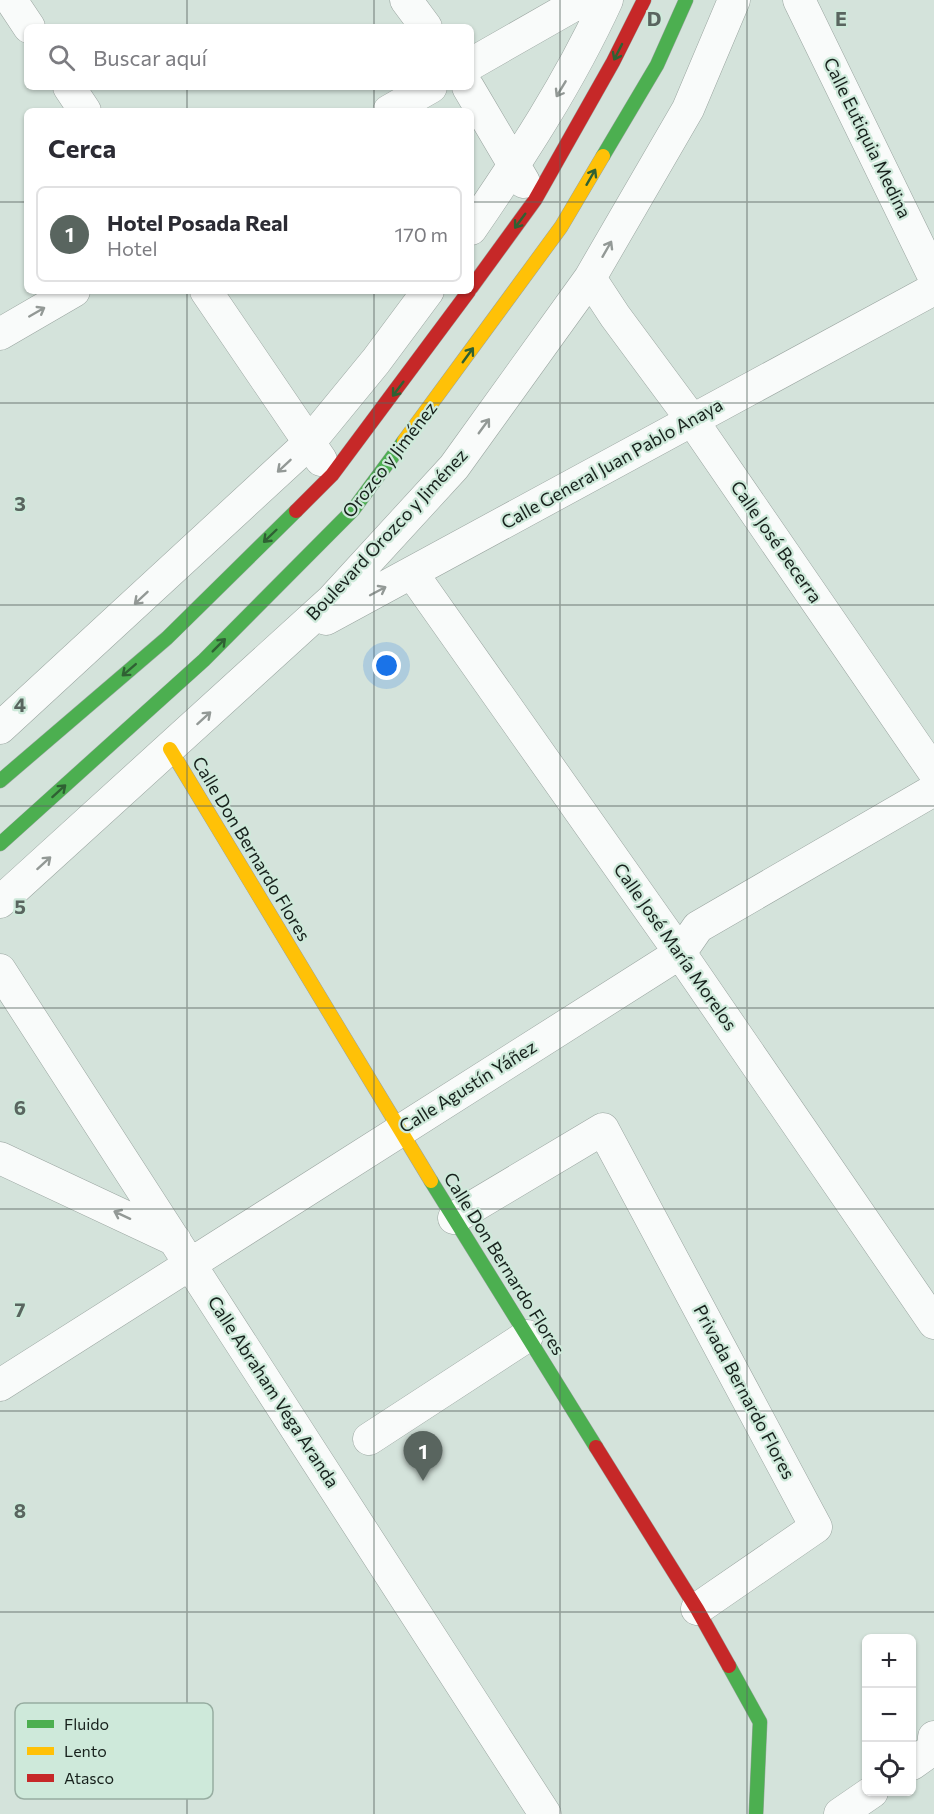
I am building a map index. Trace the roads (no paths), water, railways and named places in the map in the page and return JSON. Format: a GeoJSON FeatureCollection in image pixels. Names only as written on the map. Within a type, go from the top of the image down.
{"type":"FeatureCollection","features":[{"type":"Feature","properties":{"kind":"main road","name":"Orozco y Jiménez"},"geometry":{"type":"LineString","coordinates":[[474,284],[535,200],[613,62],[644,0]]}},
{"type":"Feature","properties":{"kind":"main road","name":"Orozco y Jiménez"},"geometry":{"type":"LineString","coordinates":[[0,844],[204,660],[353,510],[561,227],[657,65],[686,0]]}},
{"type":"Feature","properties":{"kind":"main road","name":"Orozco y Jiménez"},"geometry":{"type":"LineString","coordinates":[[0,781],[166,638],[333,475],[467,294]]}},
{"type":"Feature","properties":{"kind":"main road","name":"Calle Don Bernardo Flores"},"geometry":{"type":"LineString","coordinates":[[170,749],[400,1130],[697,1609],[760,1722],[753,1813]]}},
{"type":"Feature","properties":{"kind":"street"},"geometry":{"type":"LineString","coordinates":[[11,0],[27,24]]}},
{"type":"Feature","properties":{"kind":"street"},"geometry":{"type":"LineString","coordinates":[[406,0],[424,24]]}},
{"type":"Feature","properties":{"kind":"street"},"geometry":{"type":"LineString","coordinates":[[474,62],[583,0]]}},
{"type":"Feature","properties":{"kind":"street"},"geometry":{"type":"LineString","coordinates":[[474,225],[514,166],[585,48],[607,0]]}},
{"type":"Feature","properties":{"kind":"street","name":"Boulevard Orozco y Jiménez"},"geometry":{"type":"LineString","coordinates":[[0,902],[332,600],[454,467],[590,278],[688,109],[734,0]]}},
{"type":"Feature","properties":{"kind":"street","name":"Calle Eutiquia Medina"},"geometry":{"type":"LineString","coordinates":[[799,0],[934,277]]}},
{"type":"Feature","properties":{"kind":"street"},"geometry":{"type":"LineString","coordinates":[[71,90],[83,108]]}},
{"type":"Feature","properties":{"kind":"street"},"geometry":{"type":"LineString","coordinates":[[394,108],[426,90]]}},
{"type":"Feature","properties":{"kind":"street"},"geometry":{"type":"LineString","coordinates":[[470,90],[535,200]]}},
{"type":"Feature","properties":{"kind":"street","name":"Calle José Becerra"},"geometry":{"type":"LineString","coordinates":[[590,278],[615,316],[692,420],[934,772]]}},
{"type":"Feature","properties":{"kind":"street","name":"Calle General Juan Pablo Anaya"},"geometry":{"type":"LineString","coordinates":[[289,639],[934,289]]}},
{"type":"Feature","properties":{"kind":"street"},"geometry":{"type":"LineString","coordinates":[[0,334],[69,294]]}},
{"type":"Feature","properties":{"kind":"street"},"geometry":{"type":"LineString","coordinates":[[208,294],[308,444],[333,475]]}},
{"type":"Feature","properties":{"kind":"street"},"geometry":{"type":"LineString","coordinates":[[0,728],[308,444],[376,361],[426,294]]}},
{"type":"Feature","properties":{"kind":"street","name":"Calle José María Morelos"},"geometry":{"type":"LineString","coordinates":[[412,573],[680,953],[934,1323]]}},
{"type":"Feature","properties":{"kind":"street","name":"Calle Agustín Yáñez"},"geometry":{"type":"LineString","coordinates":[[0,1385],[182,1252],[400,1130],[680,953],[698,927],[934,790]]}},
{"type":"Feature","properties":{"kind":"street","name":"Calle Abraham Vega Aranda"},"geometry":{"type":"LineString","coordinates":[[0,970],[545,1814]]}},
{"type":"Feature","properties":{"kind":"street","name":"Privada Bernardo Flores"},"geometry":{"type":"LineString","coordinates":[[454,1218],[603,1129],[816,1527],[697,1609]]}},
{"type":"Feature","properties":{"kind":"street"},"geometry":{"type":"LineString","coordinates":[[0,1158],[182,1252]]}},
{"type":"Feature","properties":{"kind":"street"},"geometry":{"type":"LineString","coordinates":[[369,1439],[527,1336]]}},
{"type":"Feature","properties":{"kind":"street"},"geometry":{"type":"LineString","coordinates":[[916,1761],[933,1749],[934,1737]]}},
{"type":"Feature","properties":{"kind":"street"},"geometry":{"type":"LineString","coordinates":[[840,1814],[865,1796]]}},
{"type":"Feature","properties":{"kind":"place","name":"Hotel Posada Real"},"geometry":{"type":"Point","coordinates":[423,1481]}}]}
